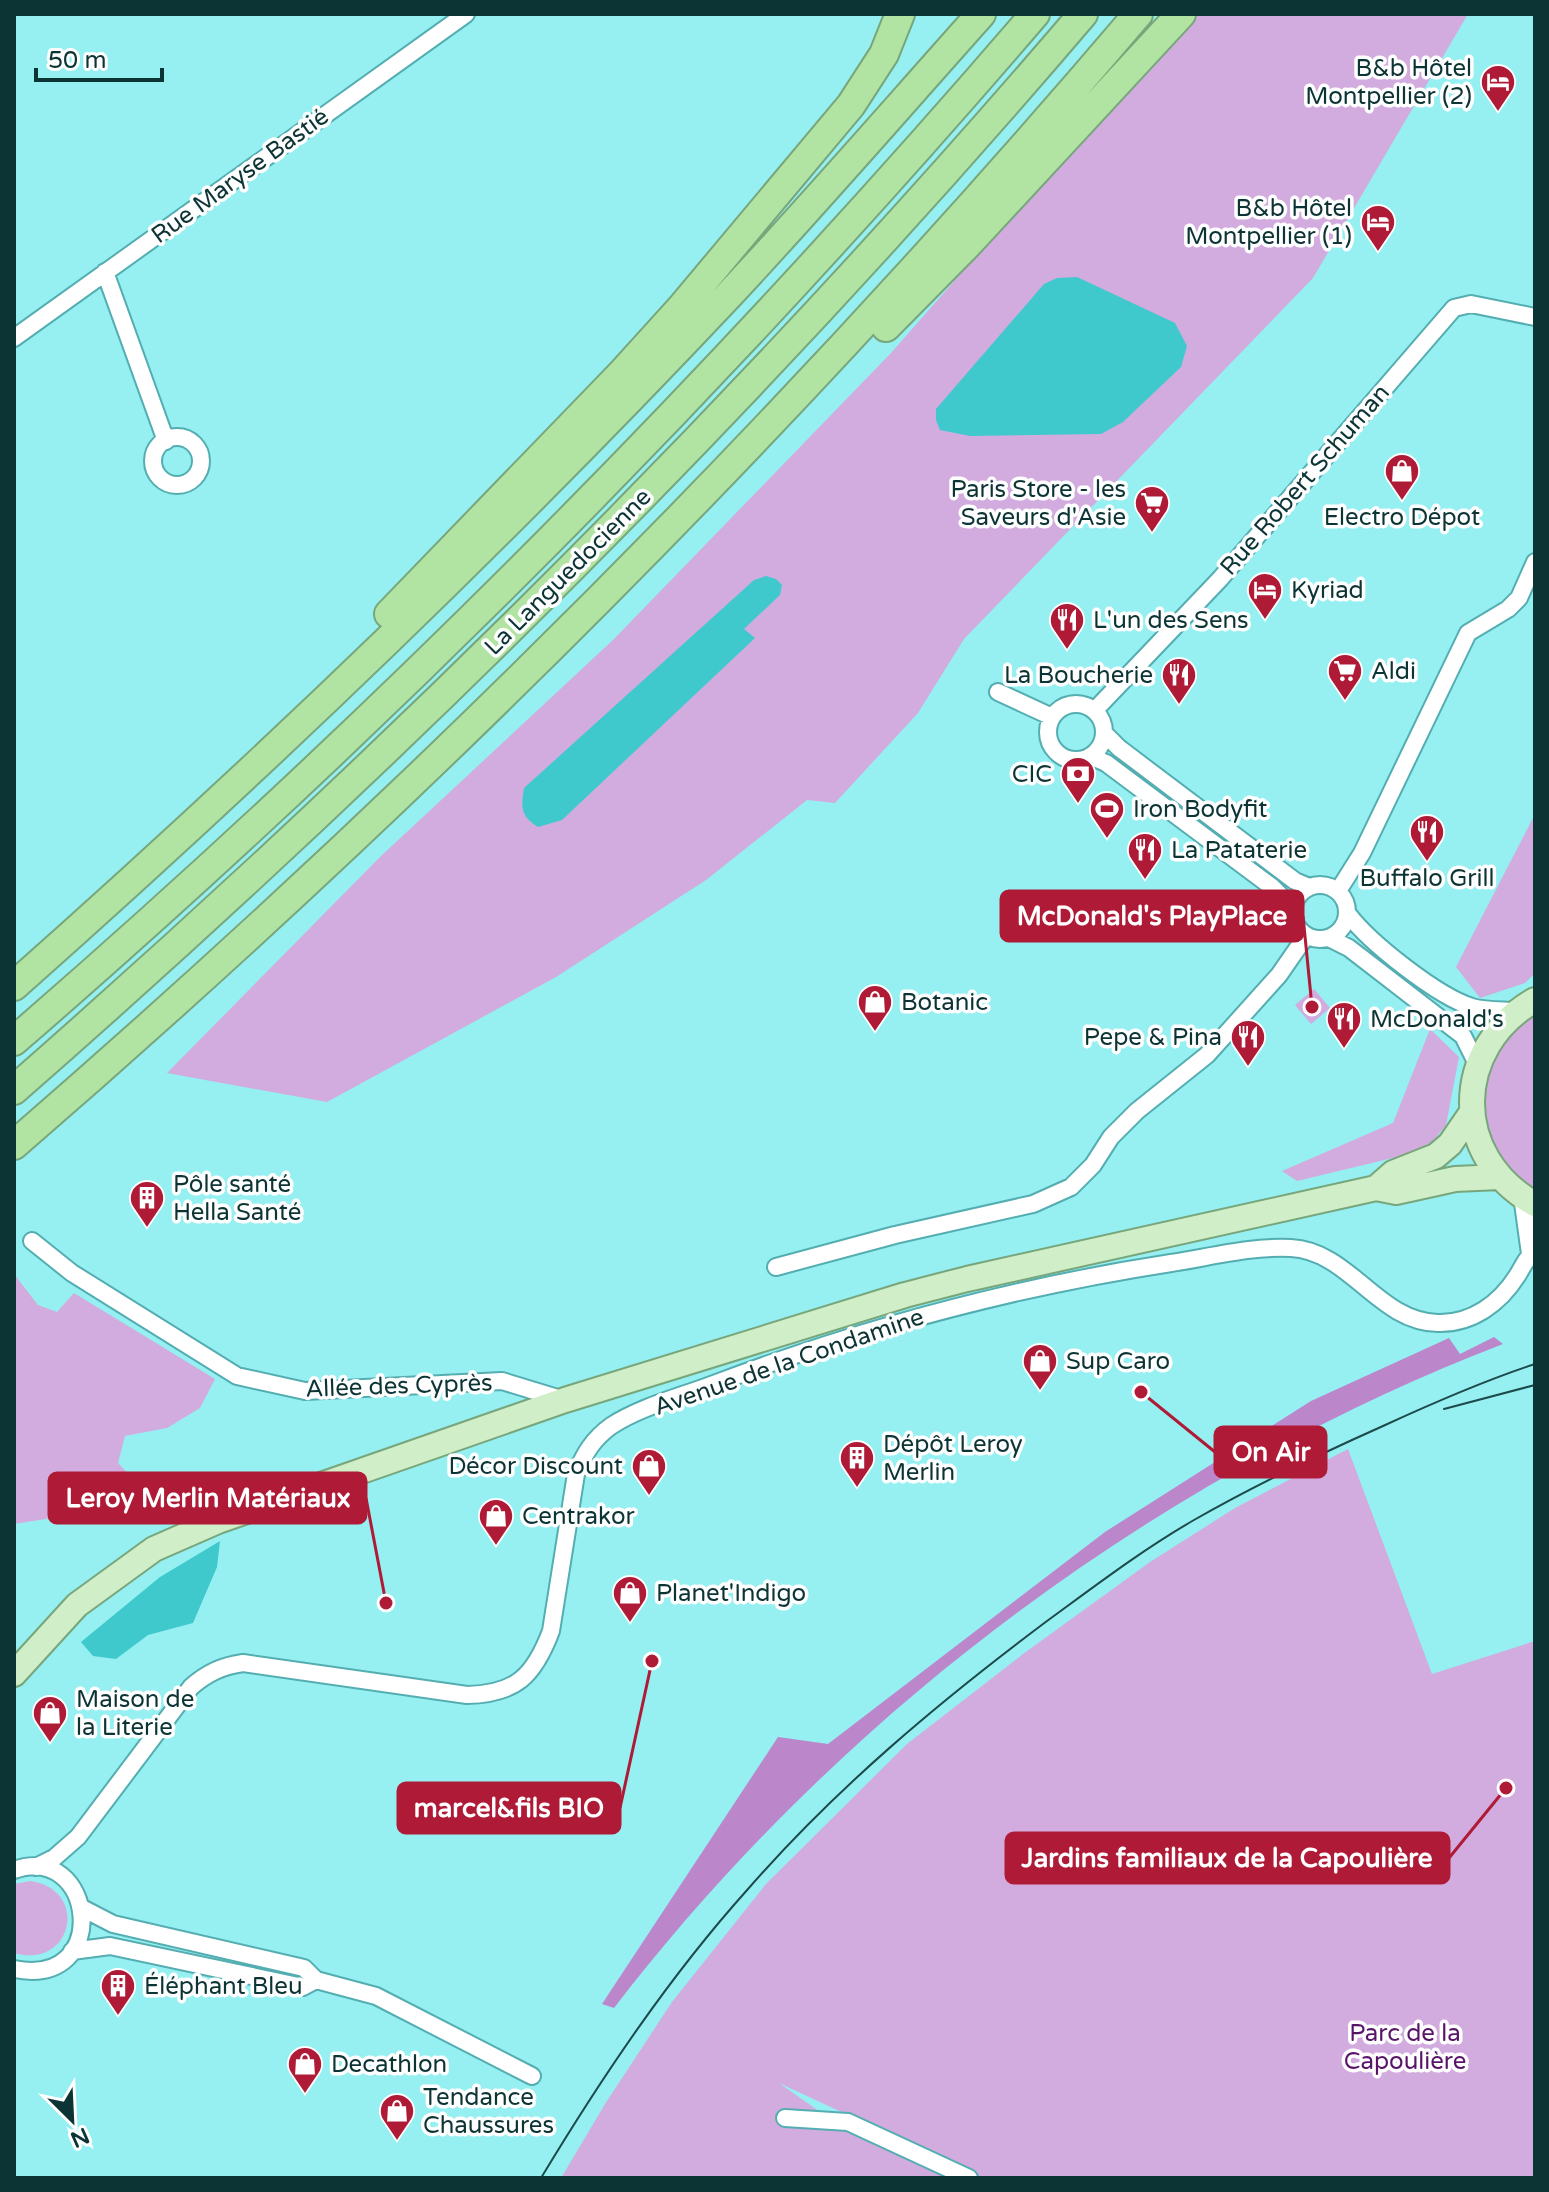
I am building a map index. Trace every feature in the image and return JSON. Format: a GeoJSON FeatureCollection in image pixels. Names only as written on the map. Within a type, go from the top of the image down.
{"type":"FeatureCollection","features":[{"type":"Feature","properties":{"kind":"highway"},"geometry":{"type":"LineString","coordinates":[[189,829],[427,573],[623,372],[681,308],[851,105],[884,54],[900,14]]}},
{"type":"Feature","properties":{"kind":"highway"},"geometry":{"type":"LineString","coordinates":[[14,986],[252,771],[547,483],[729,295],[981,14]]}},
{"type":"Feature","properties":{"kind":"highway","name":"La Languedocienne"},"geometry":{"type":"LineString","coordinates":[[14,1041],[264,817],[535,555],[765,316],[1035,14]]}},
{"type":"Feature","properties":{"kind":"highway","name":"La Languedocienne"},"geometry":{"type":"LineString","coordinates":[[14,1090],[279,853],[585,557],[882,243],[1083,14]]}},
{"type":"Feature","properties":{"kind":"highway"},"geometry":{"type":"LineString","coordinates":[[14,1145],[195,986],[396,800],[636,564],[889,298],[1138,14]]}},
{"type":"Feature","properties":{"kind":"highway"},"geometry":{"type":"LineString","coordinates":[[636,564],[765,449],[846,369],[967,245],[1181,14]]}},
{"type":"Feature","properties":{"kind":"main road"},"geometry":{"type":"LineString","coordinates":[[1526,1005],[1500,1026],[1487,1044],[1477,1064],[1472,1087],[1472,1112],[1481,1146],[1500,1177],[1528,1200]]}},
{"type":"Feature","properties":{"kind":"main road"},"geometry":{"type":"LineString","coordinates":[[1376,1188],[1393,1173],[1436,1156],[1450,1144],[1472,1112]]}},
{"type":"Feature","properties":{"kind":"main road"},"geometry":{"type":"LineString","coordinates":[[14,1674],[77,1605],[154,1549],[218,1521],[565,1400],[955,1282],[1376,1188],[1396,1192],[1455,1179],[1500,1177]]}},
{"type":"Feature","properties":{"kind":"street","name":"Rue Maryse Bastié"},"geometry":{"type":"LineString","coordinates":[[14,338],[466,14]]}},
{"type":"Feature","properties":{"kind":"street"},"geometry":{"type":"LineString","coordinates":[[105,272],[166,441]]}},
{"type":"Feature","properties":{"kind":"street","name":"Rue Robert Schuman"},"geometry":{"type":"LineString","coordinates":[[1095,710],[1220,579],[1454,308],[1471,304],[1535,317]]}},
{"type":"Feature","properties":{"kind":"street"},"geometry":{"type":"LineString","coordinates":[[1338,891],[1362,853],[1468,633],[1508,609],[1519,598],[1535,562]]}},
{"type":"Feature","properties":{"kind":"street"},"geometry":{"type":"LineString","coordinates":[[998,692],[1052,717]]}},
{"type":"Feature","properties":{"kind":"street"},"geometry":{"type":"LineString","coordinates":[[1067,705],[1086,705],[1095,710],[1104,725],[1104,733],[1102,742],[1090,756],[1073,760],[1056,752],[1048,735],[1052,717],[1067,705]]}},
{"type":"Feature","properties":{"kind":"street"},"geometry":{"type":"LineString","coordinates":[[1104,733],[1119,748],[1295,881],[1309,887]]}},
{"type":"Feature","properties":{"kind":"street"},"geometry":{"type":"LineString","coordinates":[[1090,756],[1106,763],[1272,887],[1293,908],[1296,926],[1306,936],[1321,940],[1329,938],[1342,929],[1348,914],[1347,905],[1338,891],[1324,885],[1309,887],[1301,892],[1293,908]]}},
{"type":"Feature","properties":{"kind":"street"},"geometry":{"type":"LineString","coordinates":[[1348,914],[1360,930],[1435,988],[1470,1007],[1483,1010],[1526,1005]]}},
{"type":"Feature","properties":{"kind":"street"},"geometry":{"type":"LineString","coordinates":[[776,1267],[895,1235],[1033,1204],[1071,1187],[1093,1165],[1111,1137],[1137,1111],[1207,1055],[1279,975],[1306,936]]}},
{"type":"Feature","properties":{"kind":"street"},"geometry":{"type":"LineString","coordinates":[[1329,938],[1349,948],[1463,1036],[1477,1064]]}},
{"type":"Feature","properties":{"kind":"street","name":"Avenue de la Condamine"},"geometry":{"type":"LineString","coordinates":[[36,1867],[54,1858],[78,1837],[191,1687],[206,1675],[229,1665],[243,1663],[467,1695],[491,1695],[512,1687],[529,1674],[542,1656],[551,1631],[576,1474],[583,1456],[595,1439],[633,1415],[767,1364],[949,1308],[1118,1271],[1256,1250],[1305,1249],[1330,1259],[1398,1311],[1439,1323],[1465,1319],[1496,1302],[1532,1253],[1528,1200]]}},
{"type":"Feature","properties":{"kind":"street","name":"Allée des Cyprès"},"geometry":{"type":"LineString","coordinates":[[32,1241],[72,1273],[237,1376],[305,1391],[502,1381],[565,1400]]}},
{"type":"Feature","properties":{"kind":"street","name":"Avenue de la Condamine"},"geometry":{"type":"LineString","coordinates":[[67,1881],[78,1837]]}},
{"type":"Feature","properties":{"kind":"street"},"geometry":{"type":"LineString","coordinates":[[14,1870],[36,1867],[53,1871],[77,1893],[82,1908],[82,1931],[72,1951],[53,1967],[18,1973]]}},
{"type":"Feature","properties":{"kind":"street"},"geometry":{"type":"LineString","coordinates":[[82,1908],[113,1924],[304,1968],[316,1980],[376,1996],[532,2076]]}},
{"type":"Feature","properties":{"kind":"street"},"geometry":{"type":"LineString","coordinates":[[72,1951],[110,1946],[303,1987],[316,1980]]}},
{"type":"Feature","properties":{"kind":"street"},"geometry":{"type":"LineString","coordinates":[[785,2118],[848,2122],[969,2178]]}},
{"type":"Feature","properties":{"kind":"green space"},"geometry":{"type":"Polygon","coordinates":[[[1189,14],[1468,14],[1313,278],[964,639],[918,713],[835,803],[807,800],[706,880],[556,977],[327,1102],[167,1073],[380,857],[614,639],[891,353],[1189,14]]]}},
{"type":"Feature","properties":{"kind":"green space"},"geometry":{"type":"Polygon","coordinates":[[[1535,814],[1535,973],[1525,983],[1480,998],[1456,967],[1535,814]]]}},
{"type":"Feature","properties":{"kind":"green space"},"geometry":{"type":"Polygon","coordinates":[[[1314,989],[1330,1008],[1311,1024],[1295,1005],[1314,989]]]}},
{"type":"Feature","properties":{"kind":"green space"},"geometry":{"type":"Polygon","coordinates":[[[1535,1013],[1535,1191],[1513,1173],[1497,1151],[1487,1127],[1484,1102],[1487,1077],[1496,1053],[1512,1031],[1535,1013]]]}},
{"type":"Feature","properties":{"kind":"green space"},"geometry":{"type":"Polygon","coordinates":[[[1430,1029],[1459,1057],[1446,1125],[1426,1150],[1297,1181],[1282,1171],[1393,1123],[1430,1029]]]}},
{"type":"Feature","properties":{"kind":"green space"},"geometry":{"type":"Polygon","coordinates":[[[14,1274],[38,1305],[57,1312],[74,1293],[215,1379],[200,1408],[167,1428],[125,1436],[118,1463],[137,1483],[161,1485],[173,1499],[14,1524],[14,1274]]]}},
{"type":"Feature","properties":{"kind":"green space","name":"Parc de la Capoulière"},"geometry":{"type":"Polygon","coordinates":[[[1348,1449],[1432,1674],[1535,1641],[1535,2178],[983,2178],[779,2083],[847,2131],[952,2178],[561,2178],[672,2002],[766,1884],[907,1744],[1023,1654],[1150,1562],[1235,1508],[1348,1449]]]}},
{"type":"Feature","properties":{"kind":"green space"},"geometry":{"type":"Polygon","coordinates":[[[30,1881],[49,1887],[61,1898],[67,1912],[67,1926],[61,1940],[50,1950],[34,1955],[14,1953],[14,1884],[30,1881]]]}},
{"type":"Feature","properties":{"kind":"shaded area"},"geometry":{"type":"Polygon","coordinates":[[[1494,1337],[1503,1344],[1374,1399],[1249,1463],[1128,1535],[1013,1616],[903,1703],[800,1798],[703,1900],[614,2008],[602,2004],[778,1737],[828,1744],[1105,1532],[1311,1401],[1449,1338],[1460,1354],[1494,1337]]]}},
{"type":"Feature","properties":{"kind":"water"},"geometry":{"type":"Polygon","coordinates":[[[1077,277],[1175,323],[1187,346],[1181,367],[1123,422],[1101,434],[970,436],[940,430],[936,409],[1044,284],[1057,278],[1077,277]]]}},
{"type":"Feature","properties":{"kind":"water"},"geometry":{"type":"Polygon","coordinates":[[[766,576],[782,585],[780,595],[744,629],[755,638],[562,820],[538,827],[528,819],[522,806],[524,788],[754,580],[766,576]]]}},
{"type":"Feature","properties":{"kind":"water"},"geometry":{"type":"Polygon","coordinates":[[[220,1541],[217,1567],[193,1623],[148,1635],[116,1659],[93,1656],[81,1642],[160,1577],[220,1541]]]}},
{"type":"Feature","properties":{"kind":"tram line"},"geometry":{"type":"LineString","coordinates":[[541,2178],[638,2029],[719,1923],[817,1815],[928,1714],[1083,1595],[1194,1520],[1359,1437],[1458,1393],[1535,1364]]}},
{"type":"Feature","properties":{"kind":"tram line"},"geometry":{"type":"LineString","coordinates":[[1444,1409],[1535,1385]]}},
{"type":"Feature","properties":{"kind":"place","name":"B&b Hôtel Montpellier (2)"},"geometry":{"type":"Point","coordinates":[1498,113]}},
{"type":"Feature","properties":{"kind":"place","name":"B&b Hôtel Montpellier (1)"},"geometry":{"type":"Point","coordinates":[1378,253]}},
{"type":"Feature","properties":{"kind":"place","name":"Electro Dépot"},"geometry":{"type":"Point","coordinates":[1402,502]}},
{"type":"Feature","properties":{"kind":"place","name":"Paris Store - les Saveurs d'Asie"},"geometry":{"type":"Point","coordinates":[1152,534]}},
{"type":"Feature","properties":{"kind":"place","name":"Kyriad"},"geometry":{"type":"Point","coordinates":[1265,621]}},
{"type":"Feature","properties":{"kind":"place","name":"L'un des Sens"},"geometry":{"type":"Point","coordinates":[1067,651]}},
{"type":"Feature","properties":{"kind":"place","name":"Aldi"},"geometry":{"type":"Point","coordinates":[1345,702]}},
{"type":"Feature","properties":{"kind":"place","name":"La Boucherie"},"geometry":{"type":"Point","coordinates":[1179,706]}},
{"type":"Feature","properties":{"kind":"place","name":"CIC"},"geometry":{"type":"Point","coordinates":[1078,805]}},
{"type":"Feature","properties":{"kind":"place","name":"Iron Bodyfit"},"geometry":{"type":"Point","coordinates":[1107,840]}},
{"type":"Feature","properties":{"kind":"place","name":"Buffalo Grill"},"geometry":{"type":"Point","coordinates":[1427,863]}},
{"type":"Feature","properties":{"kind":"place","name":"La Pataterie"},"geometry":{"type":"Point","coordinates":[1145,881]}},
{"type":"Feature","properties":{"kind":"place","name":"McDonald's PlayPlace"},"geometry":{"type":"Point","coordinates":[1312,1007]}},
{"type":"Feature","properties":{"kind":"place","name":"Botanic"},"geometry":{"type":"Point","coordinates":[875,1033]}},
{"type":"Feature","properties":{"kind":"place","name":"McDonald's"},"geometry":{"type":"Point","coordinates":[1344,1050]}},
{"type":"Feature","properties":{"kind":"place","name":"Pepe & Pina"},"geometry":{"type":"Point","coordinates":[1248,1068]}},
{"type":"Feature","properties":{"kind":"place","name":"Pôle santé Hella Santé"},"geometry":{"type":"Point","coordinates":[147,1229]}},
{"type":"Feature","properties":{"kind":"place","name":"Sup Caro"},"geometry":{"type":"Point","coordinates":[1040,1392]}},
{"type":"Feature","properties":{"kind":"place","name":"On Air"},"geometry":{"type":"Point","coordinates":[1141,1392]}},
{"type":"Feature","properties":{"kind":"place","name":"Dépôt Leroy Merlin"},"geometry":{"type":"Point","coordinates":[857,1489]}},
{"type":"Feature","properties":{"kind":"place","name":"Décor Discount"},"geometry":{"type":"Point","coordinates":[649,1497]}},
{"type":"Feature","properties":{"kind":"place","name":"Centrakor"},"geometry":{"type":"Point","coordinates":[496,1547]}},
{"type":"Feature","properties":{"kind":"place","name":"Leroy Merlin Matériaux"},"geometry":{"type":"Point","coordinates":[386,1603]}},
{"type":"Feature","properties":{"kind":"place","name":"Planet'Indigo"},"geometry":{"type":"Point","coordinates":[630,1624]}},
{"type":"Feature","properties":{"kind":"place","name":"marcel&fils BIO"},"geometry":{"type":"Point","coordinates":[652,1661]}},
{"type":"Feature","properties":{"kind":"place","name":"Maison de la Literie"},"geometry":{"type":"Point","coordinates":[50,1744]}},
{"type":"Feature","properties":{"kind":"place","name":"Jardins familiaux de la Capoulière"},"geometry":{"type":"Point","coordinates":[1506,1788]}},
{"type":"Feature","properties":{"kind":"place","name":"Éléphant Bleu"},"geometry":{"type":"Point","coordinates":[118,2017]}},
{"type":"Feature","properties":{"kind":"place","name":"Decathlon"},"geometry":{"type":"Point","coordinates":[305,2095]}},
{"type":"Feature","properties":{"kind":"place","name":"Tendance Chaussures"},"geometry":{"type":"Point","coordinates":[397,2142]}}]}
